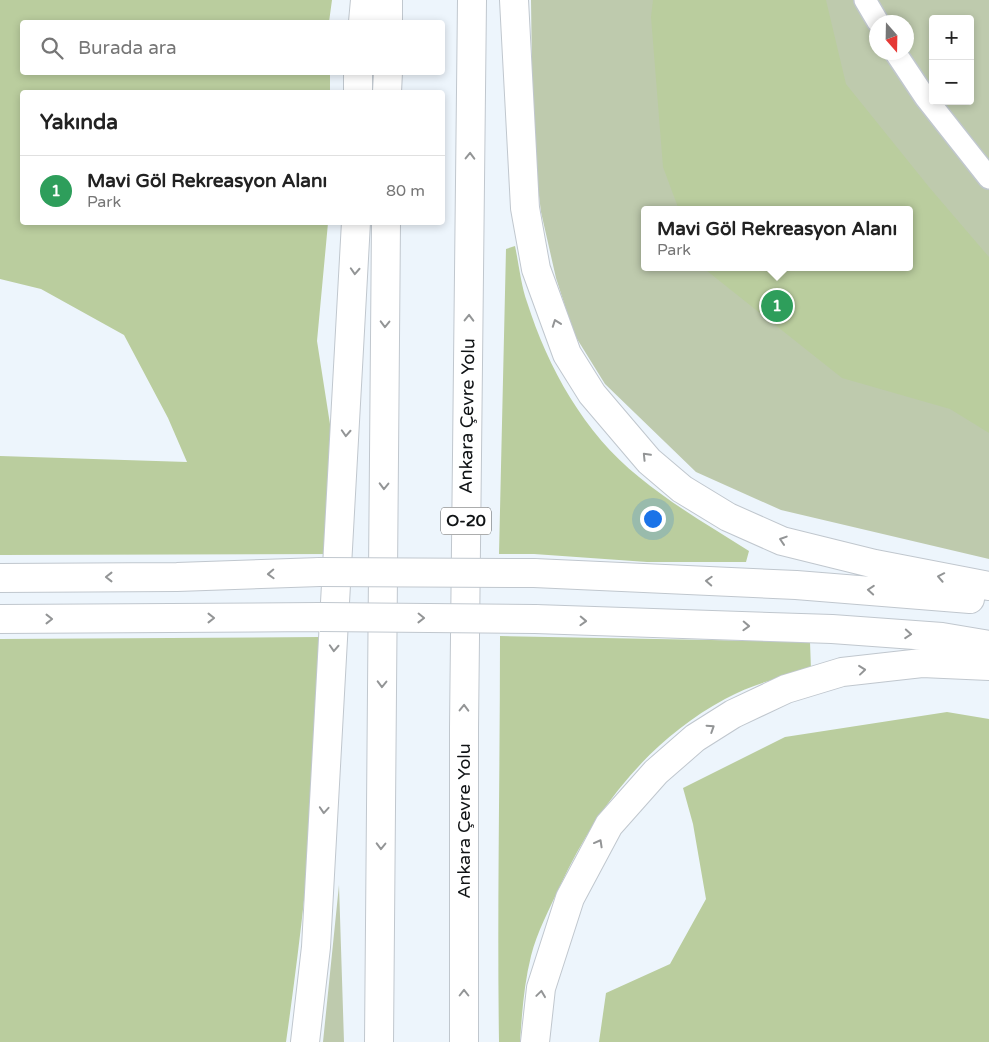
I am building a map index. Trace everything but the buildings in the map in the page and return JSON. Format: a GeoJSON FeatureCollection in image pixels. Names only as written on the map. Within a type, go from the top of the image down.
{"type":"FeatureCollection","features":[{"type":"Feature","properties":{"kind":"highway"},"geometry":{"type":"LineString","coordinates":[[363,20],[366,0]]}},
{"type":"Feature","properties":{"kind":"highway"},"geometry":{"type":"LineString","coordinates":[[388,0],[388,20]]}},
{"type":"Feature","properties":{"kind":"highway","name":"Ankara Çevre Yolu"},"geometry":{"type":"LineString","coordinates":[[464,1042],[464,728],[472,0]]}},
{"type":"Feature","properties":{"kind":"highway"},"geometry":{"type":"LineString","coordinates":[[514,0],[525,208],[536,269],[567,354],[592,394],[649,461],[682,489],[728,517],[782,541],[875,564],[989,586]]}},
{"type":"Feature","properties":{"kind":"highway"},"geometry":{"type":"LineString","coordinates":[[358,75],[358,90]]}},
{"type":"Feature","properties":{"kind":"highway"},"geometry":{"type":"LineString","coordinates":[[387,90],[388,75]]}},
{"type":"Feature","properties":{"kind":"highway"},"geometry":{"type":"LineString","coordinates":[[305,1042],[318,918],[356,225]]}},
{"type":"Feature","properties":{"kind":"highway"},"geometry":{"type":"LineString","coordinates":[[379,1042],[386,225]]}},
{"type":"Feature","properties":{"kind":"highway"},"geometry":{"type":"LineString","coordinates":[[0,578],[177,577],[320,572],[534,573],[796,585],[989,601]]}},
{"type":"Feature","properties":{"kind":"highway"},"geometry":{"type":"LineString","coordinates":[[0,619],[320,617],[535,619],[832,629],[942,637],[989,645]]}},
{"type":"Feature","properties":{"kind":"highway"},"geometry":{"type":"LineString","coordinates":[[535,1042],[541,988],[570,898],[609,825],[656,772],[695,738],[733,714],[786,689],[842,672],[922,663],[989,666]]}},
{"type":"Feature","properties":{"kind":"street"},"geometry":{"type":"LineString","coordinates":[[865,0],[874,15]]}},
{"type":"Feature","properties":{"kind":"street"},"geometry":{"type":"LineString","coordinates":[[900,60],[925,98],[989,178]]}},
{"type":"Feature","properties":{"kind":"green space"},"geometry":{"type":"Polygon","coordinates":[[[0,0],[332,0],[329,20],[20,20],[20,75],[330,75],[330,90],[20,90],[20,225],[328,225],[317,341],[337,469],[332,554],[0,555],[0,456],[187,462],[168,418],[124,335],[41,289],[0,279],[0,0]]]}},
{"type":"Feature","properties":{"kind":"green space"},"geometry":{"type":"Polygon","coordinates":[[[531,0],[989,0],[989,559],[781,510],[696,472],[605,384],[574,334],[556,278],[541,212],[533,147],[531,0]]]}},
{"type":"Feature","properties":{"kind":"green space"},"geometry":{"type":"Polygon","coordinates":[[[653,0],[826,0],[846,84],[929,187],[989,257],[989,433],[950,409],[842,378],[707,271],[913,271],[913,206],[678,206],[663,167],[651,17],[653,0]]]}},
{"type":"Feature","properties":{"kind":"green space"},"geometry":{"type":"Polygon","coordinates":[[[515,246],[523,289],[536,327],[557,375],[585,420],[619,460],[639,477],[679,506],[749,551],[746,562],[647,562],[534,554],[499,554],[506,249],[515,246]]]}},
{"type":"Feature","properties":{"kind":"green space"},"geometry":{"type":"Polygon","coordinates":[[[500,636],[810,642],[811,669],[746,689],[725,699],[698,716],[672,735],[649,756],[608,803],[574,857],[537,938],[527,977],[520,1042],[499,1042],[500,636]]]}},
{"type":"Feature","properties":{"kind":"green space"},"geometry":{"type":"Polygon","coordinates":[[[320,637],[317,738],[310,840],[286,1042],[0,1042],[0,639],[320,637]]]}},
{"type":"Feature","properties":{"kind":"green space"},"geometry":{"type":"Polygon","coordinates":[[[947,712],[989,719],[989,1042],[599,1042],[606,993],[670,964],[706,899],[693,824],[683,788],[785,737],[947,712]]]}},
{"type":"Feature","properties":{"kind":"green space"},"geometry":{"type":"Polygon","coordinates":[[[339,885],[344,1042],[323,1042],[339,885]]]}},
{"type":"Feature","properties":{"kind":"place","name":"Mavi Göl Rekreasyon Alanı"},"geometry":{"type":"Point","coordinates":[777,306]}}]}
